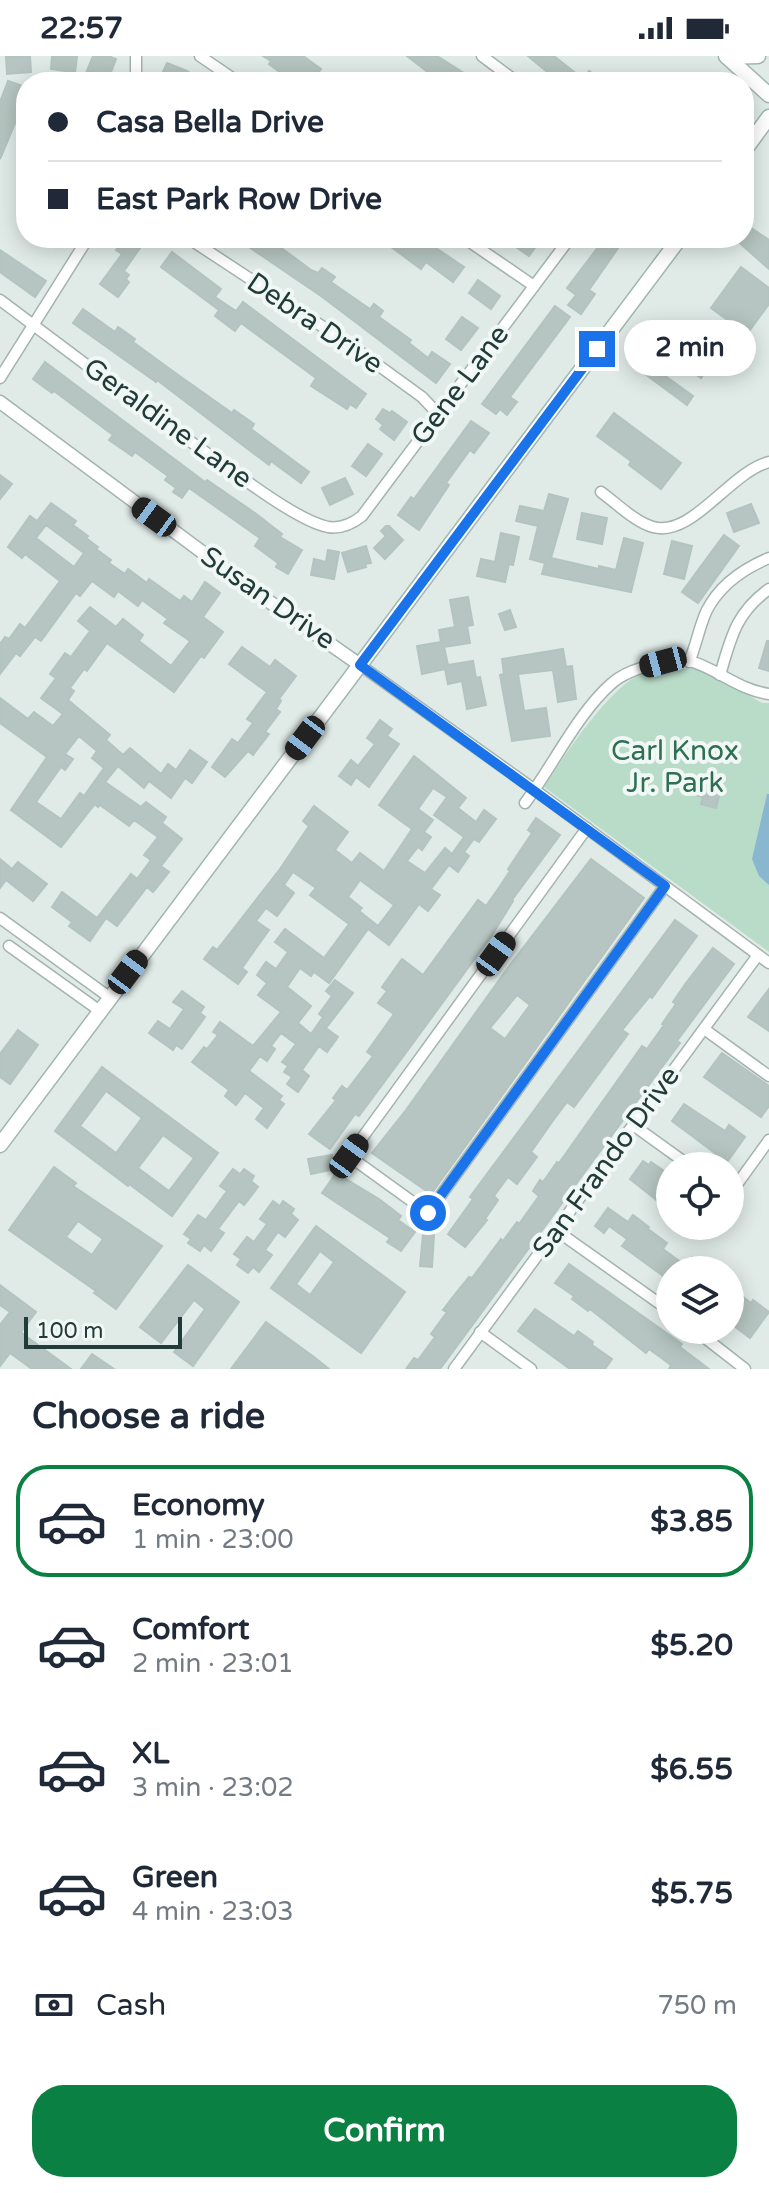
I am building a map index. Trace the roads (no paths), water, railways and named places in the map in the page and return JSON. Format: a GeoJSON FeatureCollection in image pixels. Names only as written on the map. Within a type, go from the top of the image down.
{"type":"FeatureCollection","features":[{"type":"Feature","properties":{"kind":"main road"},"geometry":{"type":"LineString","coordinates":[[726,56],[758,56]]}},
{"type":"Feature","properties":{"kind":"main road"},"geometry":{"type":"LineString","coordinates":[[726,56],[744,72]]}},
{"type":"Feature","properties":{"kind":"main road"},"geometry":{"type":"LineString","coordinates":[[754,81],[769,95]]}},
{"type":"Feature","properties":{"kind":"main road"},"geometry":{"type":"LineString","coordinates":[[754,137],[769,117]]}},
{"type":"Feature","properties":{"kind":"main road"},"geometry":{"type":"LineString","coordinates":[[0,1145],[673,248]]}},
{"type":"Feature","properties":{"kind":"street"},"geometry":{"type":"LineString","coordinates":[[200,56],[223,72]]}},
{"type":"Feature","properties":{"kind":"street"},"geometry":{"type":"LineString","coordinates":[[482,56],[504,72]]}},
{"type":"Feature","properties":{"kind":"street"},"geometry":{"type":"LineString","coordinates":[[0,378],[82,248]]}},
{"type":"Feature","properties":{"kind":"street","name":"Debra Drive"},"geometry":{"type":"LineString","coordinates":[[203,248],[349,344],[422,397],[438,414]]}},
{"type":"Feature","properties":{"kind":"street"},"geometry":{"type":"LineString","coordinates":[[479,248],[534,286]]}},
{"type":"Feature","properties":{"kind":"street","name":"Gene Lane"},"geometry":{"type":"LineString","coordinates":[[345,525],[362,516],[562,248]]}},
{"type":"Feature","properties":{"kind":"street","name":"Geraldine Lane"},"geometry":{"type":"LineString","coordinates":[[0,300],[260,491],[326,526],[345,525]]}},
{"type":"Feature","properties":{"kind":"street","name":"Susan Drive"},"geometry":{"type":"LineString","coordinates":[[0,402],[264,598],[535,790],[769,963]]}},
{"type":"Feature","properties":{"kind":"street"},"geometry":{"type":"LineString","coordinates":[[601,492],[649,527],[662,529],[679,525],[748,471],[769,462]]}},
{"type":"Feature","properties":{"kind":"street"},"geometry":{"type":"LineString","coordinates":[[689,662],[706,613],[722,588],[747,567],[769,558]]}},
{"type":"Feature","properties":{"kind":"street"},"geometry":{"type":"LineString","coordinates":[[720,675],[736,623],[754,600],[769,589]]}},
{"type":"Feature","properties":{"kind":"street"},"geometry":{"type":"LineString","coordinates":[[525,803],[589,709],[610,685],[643,667],[676,658],[720,675],[751,692],[769,694]]}},
{"type":"Feature","properties":{"kind":"street"},"geometry":{"type":"LineString","coordinates":[[587,828],[349,1156],[428,1213],[665,886]]}},
{"type":"Feature","properties":{"kind":"street"},"geometry":{"type":"LineString","coordinates":[[0,918],[109,997]]}},
{"type":"Feature","properties":{"kind":"street"},"geometry":{"type":"LineString","coordinates":[[19,932],[5,947],[100,1011]]}},
{"type":"Feature","properties":{"kind":"street","name":"San Frando Drive"},"geometry":{"type":"LineString","coordinates":[[454,1369],[758,955]]}},
{"type":"Feature","properties":{"kind":"street"},"geometry":{"type":"LineString","coordinates":[[704,1029],[769,1076]]}},
{"type":"Feature","properties":{"kind":"street"},"geometry":{"type":"LineString","coordinates":[[633,1125],[671,1152]]}},
{"type":"Feature","properties":{"kind":"street"},"geometry":{"type":"LineString","coordinates":[[744,1175],[769,1140]]}},
{"type":"Feature","properties":{"kind":"street"},"geometry":{"type":"LineString","coordinates":[[557,1231],[656,1301]]}},
{"type":"Feature","properties":{"kind":"street"},"geometry":{"type":"LineString","coordinates":[[480,1332],[531,1369]]}},
{"type":"Feature","properties":{"kind":"street"},"geometry":{"type":"LineString","coordinates":[[713,1344],[745,1369]]}},
{"type":"Feature","properties":{"kind":"water"},"geometry":{"type":"Polygon","coordinates":[[[767,794],[769,885],[759,876],[752,859],[767,794]]]}},
{"type":"Feature","properties":{"kind":"park label","name":"Carl Knox Jr. Park"},"geometry":{"type":"Point","coordinates":[675,767]}}]}
